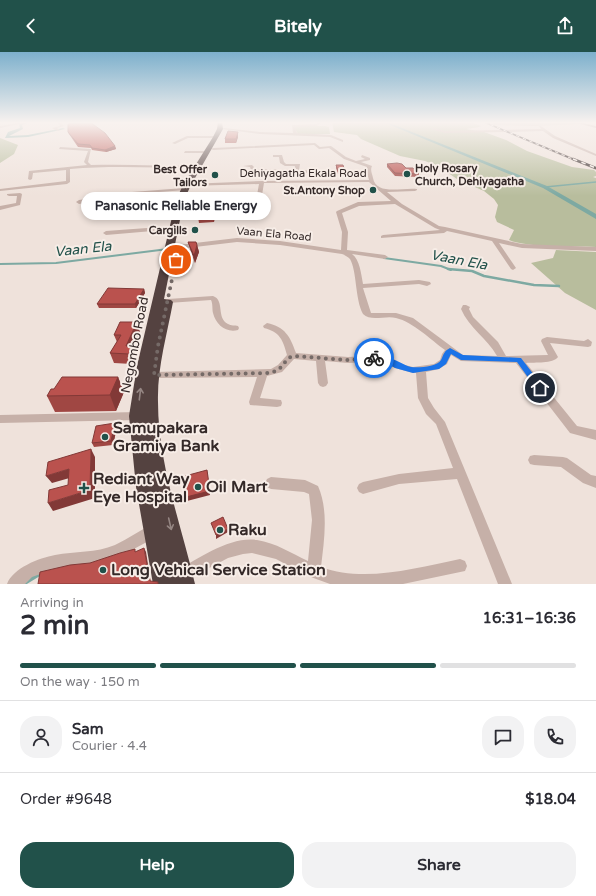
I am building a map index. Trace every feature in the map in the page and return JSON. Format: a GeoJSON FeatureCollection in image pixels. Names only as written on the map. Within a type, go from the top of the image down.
{"type":"FeatureCollection","features":[{"type":"Feature","properties":{"kind":"highway","name":"Negombo Road"},"geometry":{"type":"LineString","coordinates":[[183,580],[153,446],[150,400],[188,187],[210,147]]}},
{"type":"Feature","properties":{"kind":"highway","name":"Negombo Road"},"geometry":{"type":"LineString","coordinates":[[164,584],[145,487],[137,416],[144,366],[180,200],[210,147]]}},
{"type":"Feature","properties":{"kind":"street"},"geometry":{"type":"LineString","coordinates":[[185,152],[195,147]]}},
{"type":"Feature","properties":{"kind":"street"},"geometry":{"type":"LineString","coordinates":[[291,147],[292,153]]}},
{"type":"Feature","properties":{"kind":"street"},"geometry":{"type":"LineString","coordinates":[[331,147],[345,158],[370,167],[368,169],[370,181]]}},
{"type":"Feature","properties":{"kind":"street"},"geometry":{"type":"LineString","coordinates":[[543,147],[596,169]]}},
{"type":"Feature","properties":{"kind":"street"},"geometry":{"type":"LineString","coordinates":[[550,147],[596,165]]}},
{"type":"Feature","properties":{"kind":"street"},"geometry":{"type":"LineString","coordinates":[[577,147],[596,155]]}},
{"type":"Feature","properties":{"kind":"street"},"geometry":{"type":"LineString","coordinates":[[60,148],[90,150],[86,162],[90,166]]}},
{"type":"Feature","properties":{"kind":"street"},"geometry":{"type":"LineString","coordinates":[[274,156],[281,156],[282,163],[285,165],[298,165],[296,172]]}},
{"type":"Feature","properties":{"kind":"street"},"geometry":{"type":"LineString","coordinates":[[356,162],[368,159],[362,156]]}},
{"type":"Feature","properties":{"kind":"street"},"geometry":{"type":"LineString","coordinates":[[30,179],[31,172],[90,166],[198,167]]}},
{"type":"Feature","properties":{"kind":"street"},"geometry":{"type":"LineString","coordinates":[[245,166],[252,166],[253,169],[258,170],[331,172]]}},
{"type":"Feature","properties":{"kind":"street"},"geometry":{"type":"LineString","coordinates":[[331,166],[331,172],[335,182]]}},
{"type":"Feature","properties":{"kind":"street"},"geometry":{"type":"LineString","coordinates":[[0,190],[65,183],[68,182],[68,168]]}},
{"type":"Feature","properties":{"kind":"street","name":"Dehiyagatha Ekala Road"},"geometry":{"type":"LineString","coordinates":[[79,202],[132,193],[188,187],[262,182],[370,181],[396,202],[436,227],[449,231],[495,241],[530,246],[596,249]]}},
{"type":"Feature","properties":{"kind":"street"},"geometry":{"type":"LineString","coordinates":[[262,182],[259,195],[263,198]]}},
{"type":"Feature","properties":{"kind":"street"},"geometry":{"type":"LineString","coordinates":[[382,191],[415,190]]}},
{"type":"Feature","properties":{"kind":"street"},"geometry":{"type":"LineString","coordinates":[[0,196],[21,195],[18,205],[0,208]]}},
{"type":"Feature","properties":{"kind":"street"},"geometry":{"type":"LineString","coordinates":[[396,202],[358,204],[352,205],[348,210],[340,211],[345,232],[344,252],[352,257],[354,262],[366,312],[369,315],[396,315],[406,318],[425,330],[461,358],[504,360],[552,358],[554,357],[545,341],[547,340],[588,344],[588,342]]}},
{"type":"Feature","properties":{"kind":"street"},"geometry":{"type":"LineString","coordinates":[[184,211],[222,208],[238,211]]}},
{"type":"Feature","properties":{"kind":"street"},"geometry":{"type":"LineString","coordinates":[[106,233],[174,228]]}},
{"type":"Feature","properties":{"kind":"street"},"geometry":{"type":"LineString","coordinates":[[383,237],[449,231]]}},
{"type":"Feature","properties":{"kind":"street","name":"Vaan Ela Road"},"geometry":{"type":"LineString","coordinates":[[178,247],[237,240],[280,243],[385,257]]}},
{"type":"Feature","properties":{"kind":"street"},"geometry":{"type":"LineString","coordinates":[[495,241],[513,268]]}},
{"type":"Feature","properties":{"kind":"street"},"geometry":{"type":"LineString","coordinates":[[359,286],[419,282],[427,284]]}},
{"type":"Feature","properties":{"kind":"street"},"geometry":{"type":"LineString","coordinates":[[168,301],[213,298],[216,301],[217,316],[222,324],[230,329],[235,328]]}},
{"type":"Feature","properties":{"kind":"street"},"geometry":{"type":"LineString","coordinates":[[466,307],[465,309],[469,318],[495,344],[504,360]]}},
{"type":"Feature","properties":{"kind":"street"},"geometry":{"type":"LineString","coordinates":[[267,326],[275,327],[280,330],[292,356]]}},
{"type":"Feature","properties":{"kind":"street"},"geometry":{"type":"LineString","coordinates":[[154,375],[263,374],[277,371],[282,368],[288,358],[292,356],[348,360],[384,358],[405,369],[421,369],[436,367],[444,362],[446,354],[450,350]]}},
{"type":"Feature","properties":{"kind":"street"},"geometry":{"type":"LineString","coordinates":[[320,358],[324,383]]}},
{"type":"Feature","properties":{"kind":"street"},"geometry":{"type":"LineString","coordinates":[[519,360],[574,430],[596,435]]}},
{"type":"Feature","properties":{"kind":"street"},"geometry":{"type":"LineString","coordinates":[[421,369],[421,384],[425,404],[440,422],[505,584]]}},
{"type":"Feature","properties":{"kind":"street"},"geometry":{"type":"LineString","coordinates":[[263,374],[254,402],[277,403]]}},
{"type":"Feature","properties":{"kind":"street"},"geometry":{"type":"LineString","coordinates":[[0,419],[137,416]]}},
{"type":"Feature","properties":{"kind":"street"},"geometry":{"type":"LineString","coordinates":[[534,460],[563,462],[587,480],[596,482]]}},
{"type":"Feature","properties":{"kind":"street"},"geometry":{"type":"LineString","coordinates":[[363,488],[399,480],[461,473]]}},
{"type":"Feature","properties":{"kind":"street"},"geometry":{"type":"LineString","coordinates":[[271,482],[305,486],[314,490],[318,504],[317,548],[313,571]]}},
{"type":"Feature","properties":{"kind":"street"},"geometry":{"type":"LineString","coordinates":[[14,584],[27,572],[54,562],[92,558],[117,551],[154,531]]}},
{"type":"Feature","properties":{"kind":"street"},"geometry":{"type":"LineString","coordinates":[[183,580],[212,558],[229,551],[253,546],[278,553],[313,571],[345,580],[364,581],[414,575],[460,566]]}},
{"type":"Feature","properties":{"kind":"green space"},"geometry":{"type":"Polygon","coordinates":[[[0,147],[17,147],[14,154],[0,163],[0,147]]]}},
{"type":"Feature","properties":{"kind":"green space"},"geometry":{"type":"Polygon","coordinates":[[[379,147],[519,147],[572,167],[594,170],[596,172],[596,176],[593,177],[596,178],[596,247],[551,246],[517,243],[509,240],[514,230],[497,222],[495,217],[498,205],[494,199],[484,191],[457,179],[438,166],[425,161],[400,156],[379,147]]]}},
{"type":"Feature","properties":{"kind":"green space"},"geometry":{"type":"Polygon","coordinates":[[[556,250],[596,252],[596,310],[565,293],[531,263],[553,258],[556,250]]]}},
{"type":"Feature","properties":{"kind":"building"},"geometry":{"type":"Polygon","coordinates":[[[91,147],[113,147],[105,150],[91,147]]]}},
{"type":"Feature","properties":{"kind":"building"},"geometry":{"type":"Polygon","coordinates":[[[387,164],[402,164],[406,168],[413,168],[419,174],[395,173],[387,164]]]}},
{"type":"Feature","properties":{"kind":"building"},"geometry":{"type":"Polygon","coordinates":[[[336,165],[343,165],[345,171],[338,171],[336,165]]]}},
{"type":"Feature","properties":{"kind":"building"},"geometry":{"type":"Polygon","coordinates":[[[214,208],[213,216],[198,217],[200,209],[214,208]]]}},
{"type":"Feature","properties":{"kind":"building"},"geometry":{"type":"Polygon","coordinates":[[[188,242],[196,242],[197,245],[194,256],[188,242]]]}},
{"type":"Feature","properties":{"kind":"building"},"geometry":{"type":"Polygon","coordinates":[[[108,288],[144,289],[135,304],[97,304],[108,288]]]}},
{"type":"Feature","properties":{"kind":"building"},"geometry":{"type":"Polygon","coordinates":[[[120,322],[137,322],[126,346],[133,346],[129,354],[110,353],[121,335],[114,335],[120,322]]]}},
{"type":"Feature","properties":{"kind":"building"},"geometry":{"type":"Polygon","coordinates":[[[62,377],[118,377],[110,395],[47,396],[62,377]]]}},
{"type":"Feature","properties":{"kind":"building","name":"Samupakara Gramiya Bank"},"geometry":{"type":"Polygon","coordinates":[[[115,423],[111,441],[92,443],[96,426],[115,423]]]}},
{"type":"Feature","properties":{"kind":"building"},"geometry":{"type":"Polygon","coordinates":[[[91,449],[90,490],[48,503],[49,490],[68,485],[69,469],[46,476],[48,462],[91,449]]]}},
{"type":"Feature","properties":{"kind":"building","name":"Oil Mart"},"geometry":{"type":"Polygon","coordinates":[[[207,470],[210,491],[186,497],[185,476],[207,470]]]}},
{"type":"Feature","properties":{"kind":"building","name":"Raku"},"geometry":{"type":"Polygon","coordinates":[[[223,517],[228,529],[216,535],[211,523],[223,517]]]}},
{"type":"Feature","properties":{"kind":"building","name":"Long Vehical Service Station"},"geometry":{"type":"Polygon","coordinates":[[[144,548],[150,581],[158,582],[158,584],[38,584],[40,572],[70,565],[90,563],[120,553],[135,549],[135,552],[144,548]]]}},
{"type":"Feature","properties":{"kind":"waterway"},"geometry":{"type":"LineString","coordinates":[[446,147],[545,187],[596,217]]}},
{"type":"Feature","properties":{"kind":"waterway"},"geometry":{"type":"LineString","coordinates":[[545,187],[596,182]]}},
{"type":"Feature","properties":{"kind":"waterway","name":"Vaan Ela"},"geometry":{"type":"LineString","coordinates":[[0,264],[56,263],[168,249]]}},
{"type":"Feature","properties":{"kind":"waterway","name":"Vaan Ela"},"geometry":{"type":"LineString","coordinates":[[384,258],[441,266],[449,269]]}},
{"type":"Feature","properties":{"kind":"waterway","name":"Vaan Ela"},"geometry":{"type":"LineString","coordinates":[[449,269],[472,271],[484,276],[534,285],[559,286]]}},
{"type":"Feature","properties":{"kind":"waterway"},"geometry":{"type":"LineString","coordinates":[[23,584],[41,573]]}},
{"type":"Feature","properties":{"kind":"railway"},"geometry":{"type":"LineString","coordinates":[[543,147],[575,160]]}},
{"type":"Feature","properties":{"kind":"railway"},"geometry":{"type":"LineString","coordinates":[[573,159],[596,168]]}},
{"type":"Feature","properties":{"kind":"way so far"},"geometry":{"type":"LineString","coordinates":[[176,260],[158,346],[154,375],[269,373],[282,368],[288,358],[293,356],[348,360],[374,358]]}},
{"type":"Feature","properties":{"kind":"place","name":"Holy Rosary Church, Dehiyagatha"},"geometry":{"type":"Point","coordinates":[407,174]}},
{"type":"Feature","properties":{"kind":"place","name":"Best Offer Tailors"},"geometry":{"type":"Point","coordinates":[215,175]}},
{"type":"Feature","properties":{"kind":"place","name":"St.Antony Shop"},"geometry":{"type":"Point","coordinates":[373,190]}},
{"type":"Feature","properties":{"kind":"place","name":"Cargills"},"geometry":{"type":"Point","coordinates":[195,230]}},
{"type":"Feature","properties":{"kind":"place","name":"Panasonic Reliable Energy"},"geometry":{"type":"Point","coordinates":[176,260]}},
{"type":"Feature","properties":{"kind":"place","name":"Samupakara Gramiya Bank"},"geometry":{"type":"Point","coordinates":[105,437]}},
{"type":"Feature","properties":{"kind":"place","name":"Oil Mart"},"geometry":{"type":"Point","coordinates":[198,487]}},
{"type":"Feature","properties":{"kind":"place","name":"Rediant Way Eye Hospital"},"geometry":{"type":"Point","coordinates":[84,488]}},
{"type":"Feature","properties":{"kind":"place","name":"Raku"},"geometry":{"type":"Point","coordinates":[220,530]}},
{"type":"Feature","properties":{"kind":"place","name":"Long Vehical Service Station"},"geometry":{"type":"Point","coordinates":[103,570]}},
{"type":"Feature","properties":{"kind":"route"},"geometry":{"type":"LineString","coordinates":[[374,358],[384,358],[405,369],[413,370],[436,367],[444,362],[446,354],[450,350],[461,358],[519,360],[540,388]]}}]}
